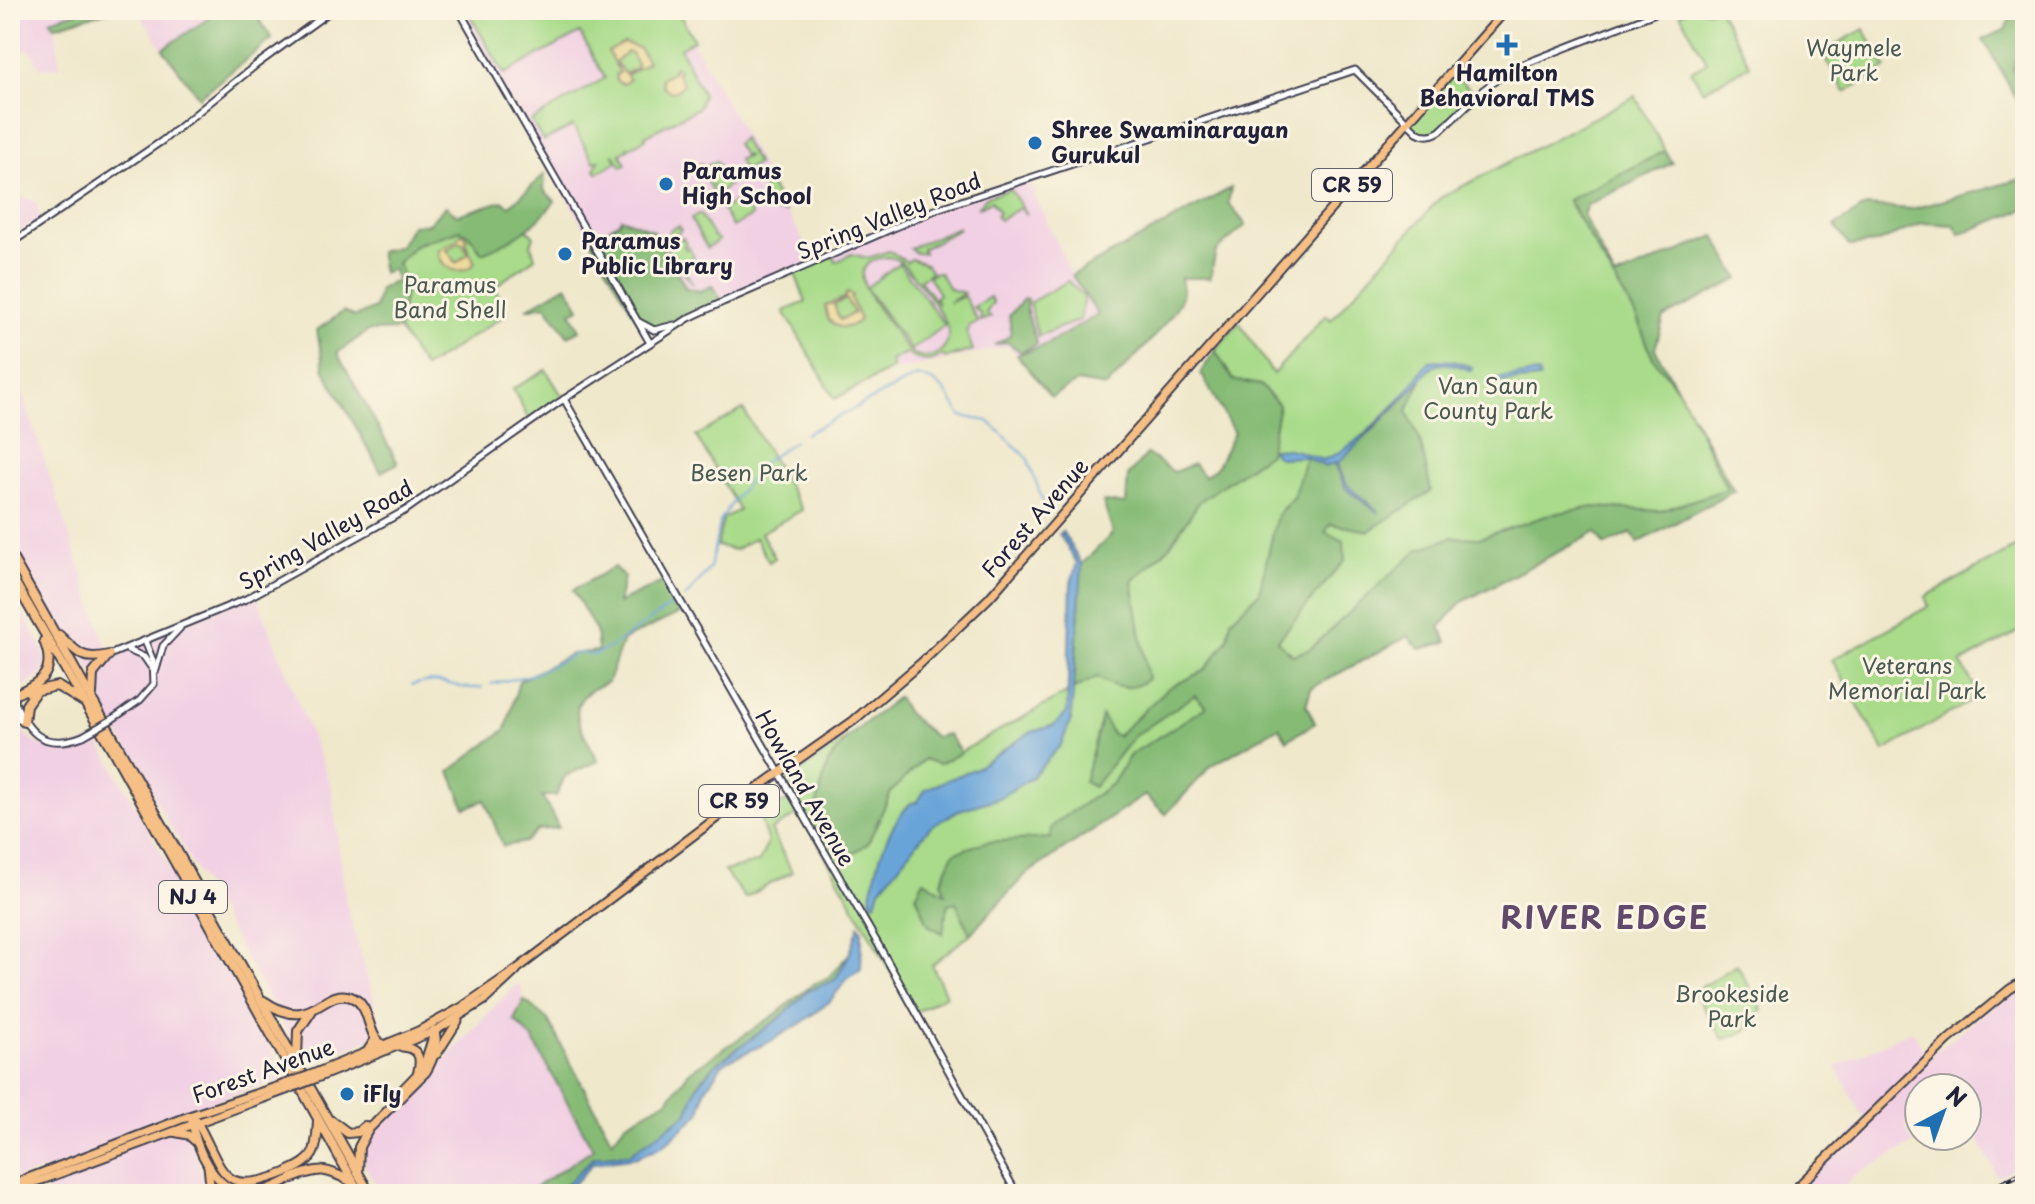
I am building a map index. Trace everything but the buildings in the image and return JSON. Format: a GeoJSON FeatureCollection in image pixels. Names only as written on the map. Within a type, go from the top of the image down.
{"type":"FeatureCollection","features":[{"type":"Feature","properties":{"kind":"highway","name":"NJ 4"},"geometry":{"type":"LineString","coordinates":[[10,554],[321,1116],[356,1178],[370,1194]]}},
{"type":"Feature","properties":{"kind":"highway","name":"NJ 4"},"geometry":{"type":"LineString","coordinates":[[10,574],[89,701],[260,999],[299,1067],[321,1116]]}},
{"type":"Feature","properties":{"kind":"highway"},"geometry":{"type":"LineString","coordinates":[[11,696],[38,682],[48,670],[47,646],[33,615]]}},
{"type":"Feature","properties":{"kind":"highway"},"geometry":{"type":"LineString","coordinates":[[52,628],[84,657],[91,659],[109,655]]}},
{"type":"Feature","properties":{"kind":"highway"},"geometry":{"type":"LineString","coordinates":[[11,696],[50,686],[60,687],[89,701],[93,674],[97,665],[109,655]]}},
{"type":"Feature","properties":{"kind":"highway"},"geometry":{"type":"LineString","coordinates":[[24,722],[26,705],[37,690]]}},
{"type":"Feature","properties":{"kind":"highway"},"geometry":{"type":"LineString","coordinates":[[260,999],[287,1014],[302,1014],[339,997],[352,997],[364,1009],[376,1039],[385,1046]]}},
{"type":"Feature","properties":{"kind":"highway"},"geometry":{"type":"LineString","coordinates":[[299,1067],[296,1039],[302,1023],[314,1010]]}},
{"type":"Feature","properties":{"kind":"highway"},"geometry":{"type":"LineString","coordinates":[[367,1052],[376,1039]]}},
{"type":"Feature","properties":{"kind":"highway"},"geometry":{"type":"LineString","coordinates":[[291,1175],[313,1155],[321,1116],[344,1132],[358,1132],[366,1128]]}},
{"type":"Feature","properties":{"kind":"highway"},"geometry":{"type":"LineString","coordinates":[[291,1175],[319,1169],[356,1178],[359,1147],[366,1128]]}},
{"type":"Feature","properties":{"kind":"highway","name":"NJ 4"},"geometry":{"type":"LineString","coordinates":[[356,1178],[360,1194]]}},
{"type":"Feature","properties":{"kind":"main road","name":"Forest Avenue"},"geometry":{"type":"LineString","coordinates":[[311,1077],[399,1047],[433,1028],[868,709],[940,646],[989,598],[1506,10]]}},
{"type":"Feature","properties":{"kind":"main road","name":"Forest Avenue"},"geometry":{"type":"LineString","coordinates":[[10,1187],[42,1180],[218,1116],[367,1052],[433,1028],[465,1014],[512,978],[517,969]]}},
{"type":"Feature","properties":{"kind":"main road"},"geometry":{"type":"LineString","coordinates":[[1790,1194],[1948,1040],[2025,980]]}},
{"type":"Feature","properties":{"kind":"main road"},"geometry":{"type":"LineString","coordinates":[[366,1128],[412,1087],[465,1014]]}},
{"type":"Feature","properties":{"kind":"main road"},"geometry":{"type":"LineString","coordinates":[[432,1063],[437,1036],[433,1028]]}},
{"type":"Feature","properties":{"kind":"main road"},"geometry":{"type":"LineString","coordinates":[[366,1128],[418,1073],[427,1058],[433,1028]]}},
{"type":"Feature","properties":{"kind":"main road"},"geometry":{"type":"LineString","coordinates":[[399,1047],[411,1048],[417,1053],[420,1061],[418,1073]]}},
{"type":"Feature","properties":{"kind":"main road","name":"Forest Avenue"},"geometry":{"type":"LineString","coordinates":[[10,1187],[192,1115],[284,1088]]}},
{"type":"Feature","properties":{"kind":"main road"},"geometry":{"type":"LineString","coordinates":[[192,1115],[208,1164],[211,1194]]}},
{"type":"Feature","properties":{"kind":"main road"},"geometry":{"type":"LineString","coordinates":[[203,1144],[206,1130],[218,1116]]}},
{"type":"Feature","properties":{"kind":"main road"},"geometry":{"type":"LineString","coordinates":[[169,1132],[188,1135],[203,1144],[219,1167],[234,1180],[259,1183],[291,1175]]}},
{"type":"Feature","properties":{"kind":"main road"},"geometry":{"type":"LineString","coordinates":[[208,1164],[221,1181],[246,1193],[259,1192],[291,1175]]}},
{"type":"Feature","properties":{"kind":"street"},"geometry":{"type":"LineString","coordinates":[[10,244],[162,141],[256,65],[332,10]]}},
{"type":"Feature","properties":{"kind":"street"},"geometry":{"type":"LineString","coordinates":[[459,10],[650,343]]}},
{"type":"Feature","properties":{"kind":"street"},"geometry":{"type":"LineString","coordinates":[[1406,122],[1423,136],[1436,134],[1483,90],[1511,69],[1663,10]]}},
{"type":"Feature","properties":{"kind":"street","name":"Spring Valley Road"},"geometry":{"type":"LineString","coordinates":[[109,655],[246,599],[406,510],[564,399],[689,318],[937,209],[1355,70],[1406,122]]}},
{"type":"Feature","properties":{"kind":"street"},"geometry":{"type":"LineString","coordinates":[[638,321],[649,329],[658,330],[689,318]]}},
{"type":"Feature","properties":{"kind":"street","name":"Howland Avenue"},"geometry":{"type":"LineString","coordinates":[[564,399],[878,944],[1017,1194]]}},
{"type":"Feature","properties":{"kind":"street"},"geometry":{"type":"LineString","coordinates":[[11,696],[31,732],[44,739],[61,741],[83,736],[149,692],[163,646],[185,625]]}},
{"type":"Feature","properties":{"kind":"street"},"geometry":{"type":"LineString","coordinates":[[145,641],[155,675]]}},
{"type":"Feature","properties":{"kind":"street"},"geometry":{"type":"LineString","coordinates":[[125,650],[144,657],[155,675]]}},
{"type":"Feature","properties":{"kind":"street"},"geometry":{"type":"LineString","coordinates":[[10,711],[24,722]]}},
{"type":"Feature","properties":{"kind":"shaded area"},"geometry":{"type":"Polygon","coordinates":[[[10,10],[82,10],[50,20],[55,26],[60,67],[40,68],[30,49],[10,56],[10,10]]]}},
{"type":"Feature","properties":{"kind":"shaded area"},"geometry":{"type":"Polygon","coordinates":[[[137,10],[205,10],[210,17],[163,49],[137,10]]]}},
{"type":"Feature","properties":{"kind":"shaded area","name":"Paramus High School"},"geometry":{"type":"Polygon","coordinates":[[[460,10],[675,10],[815,262],[723,302],[704,290],[686,288],[651,228],[631,222],[592,242],[460,10]]]}},
{"type":"Feature","properties":{"kind":"shaded area"},"geometry":{"type":"Polygon","coordinates":[[[1027,179],[1072,275],[1099,315],[1045,345],[1017,355],[1008,346],[895,371],[832,254],[913,219],[1027,179]]]}},
{"type":"Feature","properties":{"kind":"shaded area"},"geometry":{"type":"Polygon","coordinates":[[[10,193],[37,202],[40,218],[10,237],[10,193]]]}},
{"type":"Feature","properties":{"kind":"shaded area"},"geometry":{"type":"Polygon","coordinates":[[[10,356],[109,655],[256,594],[331,786],[346,903],[384,1034],[305,1063],[97,696],[95,675],[61,629],[10,541],[10,356]]]}},
{"type":"Feature","properties":{"kind":"shaded area"},"geometry":{"type":"Polygon","coordinates":[[[10,590],[41,645],[46,665],[40,676],[10,694],[10,590]]]}},
{"type":"Feature","properties":{"kind":"shaded area"},"geometry":{"type":"Polygon","coordinates":[[[10,714],[28,737],[39,745],[70,748],[97,738],[288,1079],[236,1093],[184,1115],[208,1194],[48,1194],[43,1170],[10,1180],[10,714]]]}},
{"type":"Feature","properties":{"kind":"shaded area"},"geometry":{"type":"Polygon","coordinates":[[[2025,980],[2025,1162],[1998,1177],[1983,1148],[1983,1072],[1903,1072],[1903,1149],[1857,1174],[1837,1194],[1790,1194],[1865,1120],[1836,1067],[1912,1030],[1928,1058],[2025,980]]]}},
{"type":"Feature","properties":{"kind":"shaded area"},"geometry":{"type":"Polygon","coordinates":[[[520,984],[524,1000],[514,1020],[532,1038],[594,1149],[525,1194],[381,1194],[365,1165],[364,1150],[369,1140],[515,985],[520,984]]]}},
{"type":"Feature","properties":{"kind":"green space"},"geometry":{"type":"Polygon","coordinates":[[[82,10],[112,10],[55,26],[50,20],[82,10]]]}},
{"type":"Feature","properties":{"kind":"green space"},"geometry":{"type":"Polygon","coordinates":[[[205,10],[253,10],[272,39],[199,97],[163,49],[209,18],[205,10]]]}},
{"type":"Feature","properties":{"kind":"green space"},"geometry":{"type":"Polygon","coordinates":[[[467,10],[677,10],[694,40],[680,48],[703,95],[698,108],[629,148],[627,146],[628,149],[620,153],[626,164],[622,167],[613,153],[617,162],[597,173],[595,169],[599,160],[594,162],[573,126],[543,141],[531,121],[605,78],[580,33],[504,74],[467,10]]]}},
{"type":"Feature","properties":{"kind":"green space"},"geometry":{"type":"Polygon","coordinates":[[[1688,10],[1719,10],[1750,65],[1703,91],[1691,71],[1707,62],[1680,14],[1688,10]]]}},
{"type":"Feature","properties":{"kind":"green space"},"geometry":{"type":"Polygon","coordinates":[[[2014,10],[2025,10],[2025,56],[2018,52],[2013,69],[2025,88],[2025,114],[1983,39],[2005,30],[2014,10]]]}},
{"type":"Feature","properties":{"kind":"green space","name":"Waymele Park"},"geometry":{"type":"Polygon","coordinates":[[[1864,29],[1886,68],[1845,92],[1822,52],[1864,29]]]}},
{"type":"Feature","properties":{"kind":"green space"},"geometry":{"type":"Polygon","coordinates":[[[1451,72],[1477,96],[1440,131],[1423,136],[1406,122],[1451,72]]]}},
{"type":"Feature","properties":{"kind":"green space","name":"Van Saun County Park"},"geometry":{"type":"Polygon","coordinates":[[[1635,96],[1665,151],[1568,201],[1636,316],[1653,358],[1677,388],[1734,491],[1638,543],[1631,533],[1605,545],[1596,532],[1460,603],[1440,627],[1447,642],[1420,649],[1408,636],[1311,688],[1306,705],[1315,723],[1287,740],[1279,727],[1211,766],[1166,814],[1145,795],[1025,875],[970,934],[932,965],[946,995],[914,1013],[801,813],[771,830],[792,872],[745,898],[724,871],[759,862],[768,842],[757,810],[793,800],[784,784],[848,737],[828,763],[868,843],[891,792],[924,759],[939,764],[1097,676],[1131,581],[1168,548],[1200,501],[1269,453],[1279,405],[1260,385],[1233,380],[1215,350],[1239,322],[1273,374],[1326,315],[1331,320],[1440,198],[1635,96]]]}},
{"type":"Feature","properties":{"kind":"green space"},"geometry":{"type":"Polygon","coordinates":[[[742,138],[757,164],[743,171],[738,159],[748,156],[743,155],[736,144],[742,138]]]}},
{"type":"Feature","properties":{"kind":"green space"},"geometry":{"type":"Polygon","coordinates":[[[1665,151],[1672,163],[1587,205],[1583,215],[1615,278],[1715,236],[1739,279],[1664,317],[1655,349],[1677,388],[1653,358],[1636,316],[1568,200],[1665,151]]]}},
{"type":"Feature","properties":{"kind":"green space"},"geometry":{"type":"Polygon","coordinates":[[[716,161],[729,184],[722,191],[717,191],[720,198],[717,200],[710,188],[714,185],[710,187],[697,165],[701,163],[706,171],[705,167],[716,161]]]}},
{"type":"Feature","properties":{"kind":"green space"},"geometry":{"type":"Polygon","coordinates":[[[545,174],[544,190],[555,201],[531,226],[503,243],[482,253],[469,235],[461,230],[417,244],[397,263],[406,284],[399,330],[368,331],[337,353],[398,463],[381,472],[324,370],[317,330],[344,311],[355,317],[375,308],[380,289],[397,280],[392,269],[383,273],[379,252],[400,246],[412,225],[428,224],[446,206],[457,215],[502,201],[510,206],[545,174]]]}},
{"type":"Feature","properties":{"kind":"green space"},"geometry":{"type":"Polygon","coordinates":[[[2025,178],[2025,209],[1960,234],[1954,225],[1923,223],[1876,243],[1849,246],[1835,226],[1866,206],[1912,209],[2025,178]]]}},
{"type":"Feature","properties":{"kind":"green space"},"geometry":{"type":"Polygon","coordinates":[[[766,179],[785,212],[769,210],[761,197],[766,179]]]}},
{"type":"Feature","properties":{"kind":"green space"},"geometry":{"type":"Polygon","coordinates":[[[1231,188],[1228,203],[1246,225],[1216,251],[1210,278],[1181,278],[1183,291],[1173,313],[1106,387],[1077,382],[1051,397],[1017,355],[1045,345],[1098,315],[1072,275],[1231,188]]]}},
{"type":"Feature","properties":{"kind":"green space"},"geometry":{"type":"Polygon","coordinates":[[[1010,189],[1026,214],[1020,208],[999,220],[996,215],[999,213],[991,201],[977,208],[986,197],[1010,189]]]}},
{"type":"Feature","properties":{"kind":"green space"},"geometry":{"type":"Polygon","coordinates":[[[742,198],[752,216],[732,227],[722,209],[742,198]]]}},
{"type":"Feature","properties":{"kind":"green space"},"geometry":{"type":"Polygon","coordinates":[[[700,214],[713,236],[719,240],[707,248],[691,219],[700,214]]]}},
{"type":"Feature","properties":{"kind":"green space"},"geometry":{"type":"Polygon","coordinates":[[[621,218],[654,231],[686,288],[700,291],[712,286],[723,302],[658,330],[638,321],[591,240],[621,218]]]}},
{"type":"Feature","properties":{"kind":"green space"},"geometry":{"type":"Polygon","coordinates":[[[679,226],[681,230],[677,233],[694,257],[681,264],[693,285],[668,248],[669,230],[679,226]]]}},
{"type":"Feature","properties":{"kind":"green space"},"geometry":{"type":"Polygon","coordinates":[[[958,227],[922,249],[924,253],[916,253],[910,248],[958,227]]]}},
{"type":"Feature","properties":{"kind":"green space","name":"Paramus Band Shell"},"geometry":{"type":"Polygon","coordinates":[[[527,229],[534,236],[531,244],[535,258],[494,287],[508,313],[424,368],[399,330],[406,284],[397,263],[417,244],[461,230],[469,235],[482,253],[527,229]]]}},
{"type":"Feature","properties":{"kind":"green space"},"geometry":{"type":"Polygon","coordinates":[[[889,251],[907,262],[911,259],[926,264],[931,272],[920,280],[938,304],[935,298],[939,294],[928,276],[936,272],[940,273],[949,289],[964,293],[949,303],[964,296],[978,322],[968,326],[969,330],[966,331],[973,350],[946,358],[942,355],[928,361],[906,353],[890,361],[893,368],[835,399],[784,311],[806,302],[794,271],[832,254],[836,262],[851,254],[868,258],[889,251]],[[888,257],[865,267],[863,276],[870,297],[907,349],[920,356],[941,351],[949,334],[944,320],[909,270],[888,257]]]}},
{"type":"Feature","properties":{"kind":"green space"},"geometry":{"type":"Polygon","coordinates":[[[899,263],[945,325],[911,350],[866,288],[899,263]]]}},
{"type":"Feature","properties":{"kind":"green space"},"geometry":{"type":"Polygon","coordinates":[[[1068,281],[1084,297],[1080,320],[1038,336],[1029,303],[1068,281]]]}},
{"type":"Feature","properties":{"kind":"green space"},"geometry":{"type":"Polygon","coordinates":[[[567,285],[580,308],[571,312],[580,330],[568,336],[546,305],[526,309],[567,285]]]}},
{"type":"Feature","properties":{"kind":"green space"},"geometry":{"type":"Polygon","coordinates":[[[990,297],[993,303],[986,313],[991,317],[980,321],[981,315],[974,307],[990,297]]]}},
{"type":"Feature","properties":{"kind":"green space"},"geometry":{"type":"Polygon","coordinates":[[[1024,298],[1027,299],[1026,309],[1037,344],[1021,352],[1007,342],[994,345],[1010,335],[1009,316],[1024,298]]]}},
{"type":"Feature","properties":{"kind":"green space"},"geometry":{"type":"Polygon","coordinates":[[[1215,350],[1233,380],[1260,385],[1279,405],[1269,453],[1200,501],[1168,548],[1132,581],[1148,679],[1135,686],[1122,687],[1097,677],[1074,689],[1082,564],[1113,533],[1103,502],[1126,504],[1128,476],[1147,454],[1174,472],[1194,464],[1204,477],[1216,468],[1234,433],[1201,373],[1215,350]]]}},
{"type":"Feature","properties":{"kind":"green space"},"geometry":{"type":"Polygon","coordinates":[[[546,370],[564,399],[530,422],[513,389],[546,370]]]}},
{"type":"Feature","properties":{"kind":"green space"},"geometry":{"type":"Polygon","coordinates":[[[1422,380],[1407,411],[1420,440],[1431,491],[1369,531],[1331,524],[1325,532],[1344,541],[1345,560],[1277,641],[1293,655],[1310,649],[1417,550],[1452,537],[1479,538],[1552,514],[1594,507],[1660,511],[1727,489],[1691,414],[1734,491],[1638,543],[1631,533],[1605,545],[1596,532],[1460,603],[1440,627],[1447,642],[1420,649],[1408,636],[1311,688],[1306,705],[1315,723],[1287,740],[1279,727],[1211,766],[1166,814],[1145,795],[1025,875],[970,934],[956,902],[948,904],[943,933],[929,926],[916,895],[924,880],[945,893],[941,881],[954,853],[985,842],[1051,838],[1051,828],[1057,822],[1113,783],[1130,755],[1206,707],[1195,695],[1133,737],[1094,787],[1084,782],[1102,716],[1117,736],[1168,688],[1204,671],[1228,639],[1231,620],[1259,593],[1277,515],[1293,497],[1306,457],[1325,463],[1366,437],[1422,380]]]}},
{"type":"Feature","properties":{"kind":"green space","name":"Besen Park"},"geometry":{"type":"Polygon","coordinates":[[[743,409],[802,510],[761,533],[775,558],[769,562],[755,538],[735,550],[717,546],[723,519],[739,510],[696,436],[743,409]]]}},
{"type":"Feature","properties":{"kind":"green space","name":"Veterans Memorial Park"},"geometry":{"type":"Polygon","coordinates":[[[2025,542],[2025,628],[1961,663],[1980,696],[1884,751],[1832,660],[1929,606],[1925,597],[2025,542]]]}},
{"type":"Feature","properties":{"kind":"green space"},"geometry":{"type":"Polygon","coordinates":[[[614,567],[624,577],[618,603],[664,581],[680,613],[623,640],[608,682],[583,697],[578,706],[580,725],[598,761],[565,776],[556,796],[542,796],[559,828],[538,830],[525,842],[503,846],[485,800],[465,808],[450,771],[506,729],[519,681],[571,654],[598,651],[596,631],[573,590],[614,567]]]}},
{"type":"Feature","properties":{"kind":"green space"},"geometry":{"type":"Polygon","coordinates":[[[898,697],[907,713],[935,737],[948,734],[961,753],[939,764],[924,759],[891,792],[868,843],[843,860],[816,807],[828,763],[848,737],[898,697]]]}},
{"type":"Feature","properties":{"kind":"green space"},"geometry":{"type":"Polygon","coordinates":[[[850,953],[835,981],[809,990],[780,1018],[716,1064],[697,1086],[688,1113],[630,1154],[594,1157],[557,1194],[525,1194],[593,1149],[532,1038],[514,1020],[524,1000],[548,1020],[612,1141],[625,1124],[668,1100],[689,1072],[776,1014],[813,984],[828,978],[850,953]]]}},
{"type":"Feature","properties":{"kind":"green space","name":"Brookeside Park"},"geometry":{"type":"Polygon","coordinates":[[[1737,965],[1762,1009],[1747,1029],[1723,1039],[1694,992],[1737,965]]]}},
{"type":"Feature","properties":{"kind":"green space"},"geometry":{"type":"Polygon","coordinates":[[[2025,1177],[2025,1194],[1993,1194],[2025,1177]]]}},
{"type":"Feature","properties":{"kind":"sand"},"geometry":{"type":"Polygon","coordinates":[[[624,43],[639,48],[648,62],[627,75],[629,80],[623,84],[616,81],[616,74],[620,73],[608,52],[624,43]],[[627,52],[615,62],[625,74],[636,68],[631,53],[627,52]]]}},
{"type":"Feature","properties":{"kind":"sand"},"geometry":{"type":"Polygon","coordinates":[[[675,66],[679,69],[677,73],[683,84],[671,92],[663,87],[661,78],[672,72],[675,66]]]}},
{"type":"Feature","properties":{"kind":"sand"},"geometry":{"type":"Polygon","coordinates":[[[462,233],[468,239],[465,242],[475,263],[458,271],[443,263],[438,251],[457,240],[462,233]],[[460,241],[447,250],[456,263],[469,253],[460,241]]]}},
{"type":"Feature","properties":{"kind":"sand"},"geometry":{"type":"Polygon","coordinates":[[[847,293],[852,295],[860,320],[844,327],[828,319],[825,306],[844,298],[847,293]],[[846,299],[834,305],[840,320],[854,313],[846,299]]]}},
{"type":"Feature","properties":{"kind":"water"},"geometry":{"type":"Polygon","coordinates":[[[1440,360],[1472,367],[1471,371],[1449,364],[1432,368],[1338,463],[1349,487],[1379,513],[1346,489],[1335,463],[1325,467],[1306,457],[1281,458],[1274,454],[1273,449],[1286,449],[1322,460],[1336,454],[1380,420],[1425,365],[1440,360]]]}},
{"type":"Feature","properties":{"kind":"water"},"geometry":{"type":"Polygon","coordinates":[[[1539,373],[1540,379],[1490,383],[1489,379],[1539,373]]]}},
{"type":"Feature","properties":{"kind":"water"},"geometry":{"type":"Polygon","coordinates":[[[1062,531],[1082,564],[1071,720],[1061,745],[1031,778],[999,798],[960,810],[930,827],[880,889],[876,903],[870,901],[888,836],[911,803],[917,802],[926,789],[976,768],[1029,733],[1054,725],[1067,713],[1071,583],[1077,563],[1059,534],[1062,531]]]}},
{"type":"Feature","properties":{"kind":"water"},"geometry":{"type":"Polygon","coordinates":[[[859,925],[862,931],[861,969],[848,978],[830,1001],[803,1022],[721,1066],[705,1090],[700,1113],[664,1145],[638,1157],[593,1163],[565,1194],[557,1194],[594,1157],[630,1154],[688,1113],[697,1086],[716,1064],[780,1018],[809,990],[835,980],[850,953],[859,925]]]}},
{"type":"Feature","properties":{"kind":"waterway"},"geometry":{"type":"LineString","coordinates":[[805,434],[917,376],[944,390],[961,416],[988,421],[1027,457],[1047,513]]}},
{"type":"Feature","properties":{"kind":"waterway"},"geometry":{"type":"LineString","coordinates":[[685,598],[710,568],[720,521],[736,497],[763,463],[794,441]]}},
{"type":"Feature","properties":{"kind":"waterway"},"geometry":{"type":"LineString","coordinates":[[491,684],[531,675],[577,653],[594,655],[611,647],[673,604]]}},
{"type":"Feature","properties":{"kind":"waterway"},"geometry":{"type":"LineString","coordinates":[[412,685],[433,681],[482,687]]}},
{"type":"Feature","properties":{"kind":"railway"},"geometry":{"type":"LineString","coordinates":[[1981,1194],[2025,1171]]}},
{"type":"Feature","properties":{"kind":"place","name":"Hamilton Behavioral TMS"},"geometry":{"type":"Point","coordinates":[1507,45]}},
{"type":"Feature","properties":{"kind":"place","name":"Shree Swaminarayan Gurukul"},"geometry":{"type":"Point","coordinates":[1035,143]}},
{"type":"Feature","properties":{"kind":"place","name":"Paramus High School"},"geometry":{"type":"Point","coordinates":[666,184]}},
{"type":"Feature","properties":{"kind":"place","name":"Paramus Public Library"},"geometry":{"type":"Point","coordinates":[565,254]}},
{"type":"Feature","properties":{"kind":"place","name":"iFly"},"geometry":{"type":"Point","coordinates":[347,1094]}},
{"type":"Feature","properties":{"kind":"district","name":"RIVER EDGE"},"geometry":{"type":"Point","coordinates":[1605,919]}}]}
